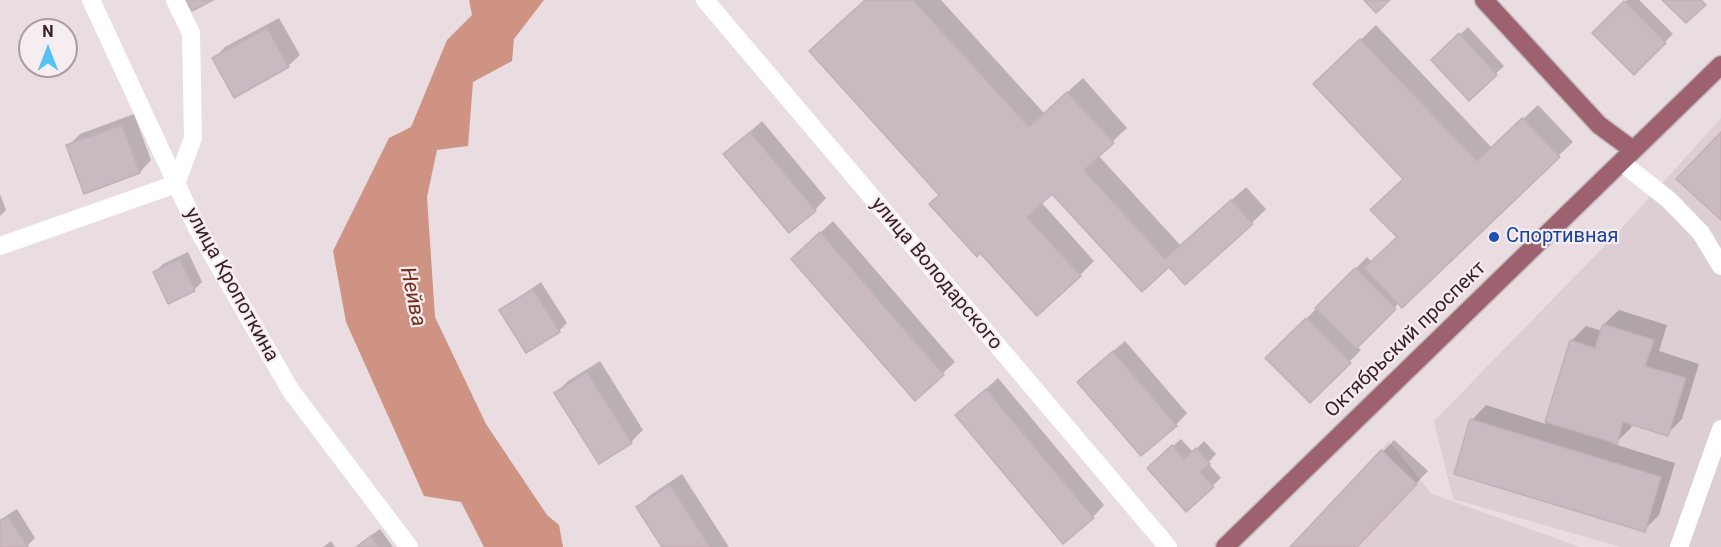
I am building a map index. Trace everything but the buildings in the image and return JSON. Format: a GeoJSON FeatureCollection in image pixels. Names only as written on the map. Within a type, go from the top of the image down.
{"type":"FeatureCollection","features":[{"type":"Feature","properties":{"kind":"main road"},"geometry":{"type":"LineString","coordinates":[[1484,0],[1627,156]]}},
{"type":"Feature","properties":{"kind":"main road","name":"Октябрьский проспект"},"geometry":{"type":"LineString","coordinates":[[1225,547],[1721,65]]}},
{"type":"Feature","properties":{"kind":"street","name":"улица Кропоткина"},"geometry":{"type":"LineString","coordinates":[[91,0],[197,228],[291,391],[409,547]]}},
{"type":"Feature","properties":{"kind":"street"},"geometry":{"type":"LineString","coordinates":[[0,246],[176,184],[193,138],[190,33],[175,0]]}},
{"type":"Feature","properties":{"kind":"street","name":"улица Володарского"},"geometry":{"type":"LineString","coordinates":[[705,0],[1168,547]]}},
{"type":"Feature","properties":{"kind":"street"},"geometry":{"type":"LineString","coordinates":[[1627,156],[1701,233],[1721,266]]}},
{"type":"Feature","properties":{"kind":"street"},"geometry":{"type":"LineString","coordinates":[[1678,547],[1721,429]]}},
{"type":"Feature","properties":{"kind":"shaded area"},"geometry":{"type":"Polygon","coordinates":[[[1721,118],[1721,547],[1621,547],[1453,499],[1434,421],[1620,230],[1721,118]]]}},
{"type":"Feature","properties":{"kind":"shaded area"},"geometry":{"type":"Polygon","coordinates":[[[1389,441],[1432,494],[1580,547],[1291,547],[1389,441]]]}},
{"type":"Feature","properties":{"kind":"water","name":"Нейва"},"geometry":{"type":"Polygon","coordinates":[[[469,0],[544,0],[514,39],[512,61],[473,82],[468,146],[437,150],[427,197],[435,317],[486,424],[547,515],[559,525],[563,547],[484,547],[461,502],[424,496],[346,322],[333,251],[389,138],[411,127],[447,40],[472,15],[469,0]]]}},
{"type":"Feature","properties":{"kind":"place","name":"Спортивная"},"geometry":{"type":"Point","coordinates":[1494,237]}}]}
